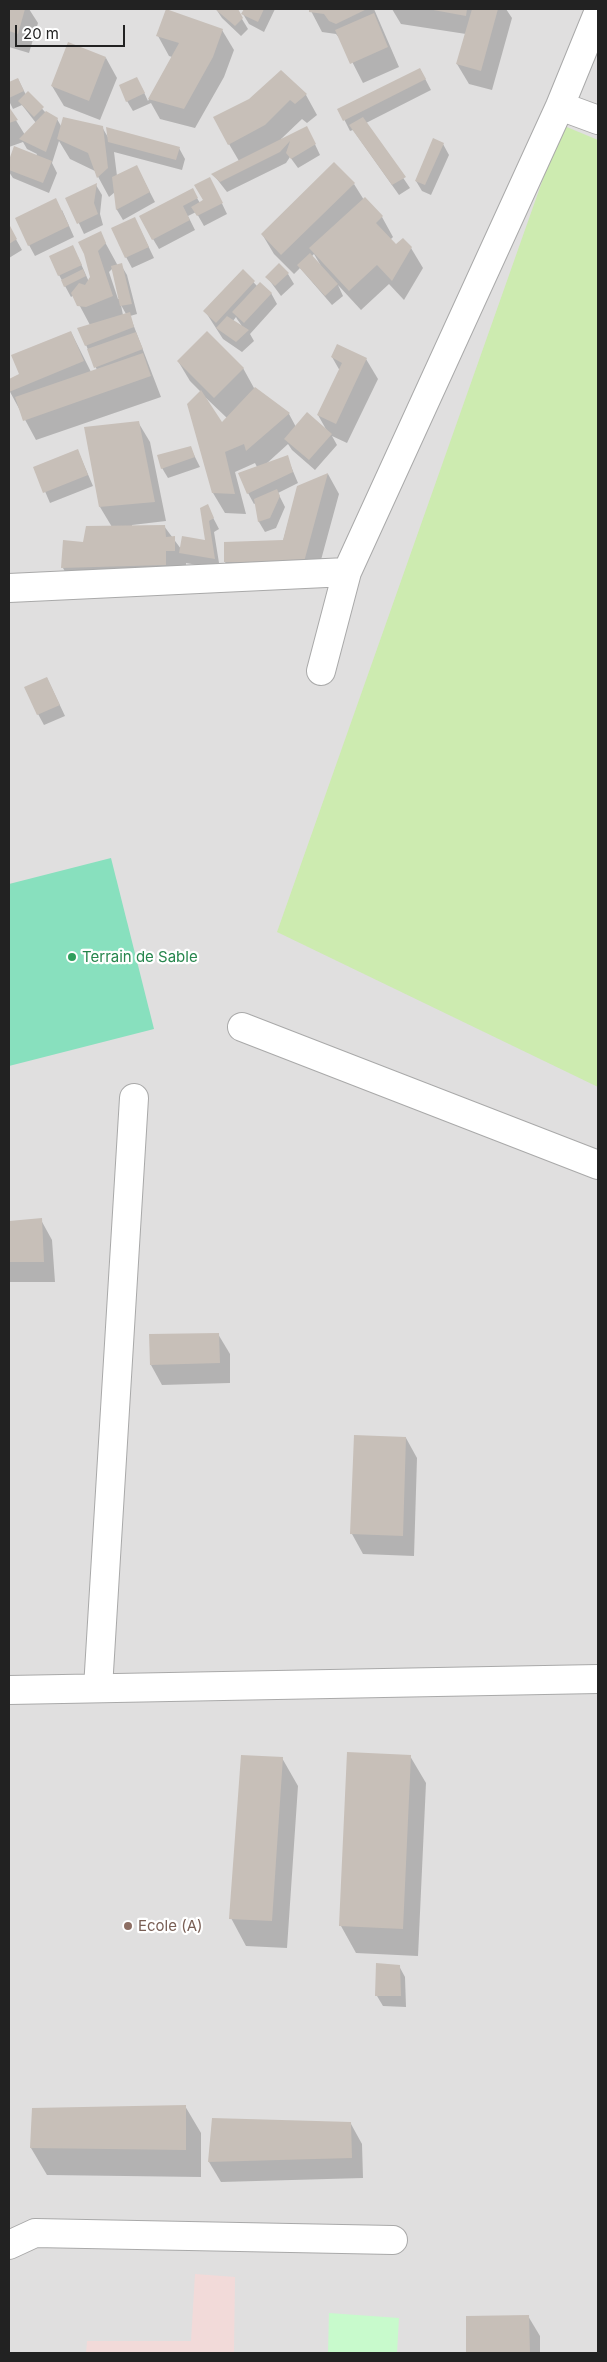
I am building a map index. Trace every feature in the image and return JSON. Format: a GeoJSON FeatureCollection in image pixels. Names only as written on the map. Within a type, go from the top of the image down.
{"type":"FeatureCollection","features":[{"type":"Feature","properties":{"kind":"street"},"geometry":{"type":"LineString","coordinates":[[320,671],[347,572],[560,106],[598,13]]}},
{"type":"Feature","properties":{"kind":"street"},"geometry":{"type":"LineString","coordinates":[[560,106],[598,120]]}},
{"type":"Feature","properties":{"kind":"street"},"geometry":{"type":"LineString","coordinates":[[9,588],[347,572]]}},
{"type":"Feature","properties":{"kind":"street"},"geometry":{"type":"LineString","coordinates":[[242,1026],[598,1165]]}},
{"type":"Feature","properties":{"kind":"street"},"geometry":{"type":"LineString","coordinates":[[98,1688],[134,1098]]}},
{"type":"Feature","properties":{"kind":"street"},"geometry":{"type":"LineString","coordinates":[[9,1690],[598,1679]]}},
{"type":"Feature","properties":{"kind":"street"},"geometry":{"type":"LineString","coordinates":[[9,2245],[36,2233],[392,2240]]}},
{"type":"Feature","properties":{"kind":"shaded area"},"geometry":{"type":"Polygon","coordinates":[[[9,9],[598,9],[598,2353],[9,2353],[9,9]]]}},
{"type":"Feature","properties":{"kind":"shaded area"},"geometry":{"type":"Polygon","coordinates":[[[195,2274],[235,2277],[234,2353],[86,2353],[87,2341],[191,2341],[195,2274]]]}},
{"type":"Feature","properties":{"kind":"green space"},"geometry":{"type":"Polygon","coordinates":[[[562,125],[598,140],[598,1087],[277,932],[562,125]]]}},
{"type":"Feature","properties":{"kind":"green space","name":"Terrain de Sable"},"geometry":{"type":"Polygon","coordinates":[[[111,858],[154,1029],[9,1066],[9,884],[111,858]]]}},
{"type":"Feature","properties":{"kind":"green space"},"geometry":{"type":"Polygon","coordinates":[[[329,2313],[399,2318],[397,2353],[328,2353],[329,2313]]]}},
{"type":"Feature","properties":{"kind":"building"},"geometry":{"type":"Polygon","coordinates":[[[9,9],[25,9],[18,34],[9,31],[9,9]]]}},
{"type":"Feature","properties":{"kind":"building"},"geometry":{"type":"Polygon","coordinates":[[[166,9],[223,29],[213,57],[184,109],[148,99],[179,43],[156,36],[166,9]]]}},
{"type":"Feature","properties":{"kind":"building"},"geometry":{"type":"Polygon","coordinates":[[[215,9],[238,9],[243,18],[235,26],[215,9]]]}},
{"type":"Feature","properties":{"kind":"building"},"geometry":{"type":"Polygon","coordinates":[[[244,9],[264,9],[258,22],[241,14],[244,9]]]}},
{"type":"Feature","properties":{"kind":"building"},"geometry":{"type":"Polygon","coordinates":[[[309,9],[367,9],[336,24],[329,21],[324,14],[309,12],[309,9]]]}},
{"type":"Feature","properties":{"kind":"building"},"geometry":{"type":"Polygon","coordinates":[[[428,9],[467,9],[466,16],[428,9]]]}},
{"type":"Feature","properties":{"kind":"building"},"geometry":{"type":"Polygon","coordinates":[[[472,9],[498,9],[481,71],[456,64],[472,9]]]}},
{"type":"Feature","properties":{"kind":"building"},"geometry":{"type":"Polygon","coordinates":[[[374,13],[388,47],[350,64],[335,30],[374,13]]]}},
{"type":"Feature","properties":{"kind":"building"},"geometry":{"type":"Polygon","coordinates":[[[68,42],[106,57],[89,101],[51,86],[68,42]]]}},
{"type":"Feature","properties":{"kind":"building"},"geometry":{"type":"Polygon","coordinates":[[[420,68],[426,79],[343,121],[337,109],[420,68]]]}},
{"type":"Feature","properties":{"kind":"building"},"geometry":{"type":"Polygon","coordinates":[[[281,70],[307,94],[295,104],[290,100],[265,125],[228,145],[213,117],[249,99],[281,70]]]}},
{"type":"Feature","properties":{"kind":"building"},"geometry":{"type":"Polygon","coordinates":[[[137,77],[145,93],[126,102],[119,85],[137,77]]]}},
{"type":"Feature","properties":{"kind":"building"},"geometry":{"type":"Polygon","coordinates":[[[18,78],[24,91],[9,98],[9,82],[18,78]]]}},
{"type":"Feature","properties":{"kind":"building"},"geometry":{"type":"Polygon","coordinates":[[[28,91],[44,107],[34,117],[18,101],[28,91]]]}},
{"type":"Feature","properties":{"kind":"building"},"geometry":{"type":"Polygon","coordinates":[[[9,107],[18,120],[9,123],[9,107]]]}},
{"type":"Feature","properties":{"kind":"building"},"geometry":{"type":"Polygon","coordinates":[[[46,111],[58,118],[46,152],[19,139],[46,111]]]}},
{"type":"Feature","properties":{"kind":"building"},"geometry":{"type":"Polygon","coordinates":[[[63,117],[103,126],[108,168],[97,178],[88,153],[57,139],[63,117]]]}},
{"type":"Feature","properties":{"kind":"building"},"geometry":{"type":"Polygon","coordinates":[[[363,117],[406,177],[392,185],[349,125],[363,117]]]}},
{"type":"Feature","properties":{"kind":"building"},"geometry":{"type":"Polygon","coordinates":[[[307,126],[316,144],[291,159],[286,153],[290,141],[280,152],[220,182],[211,174],[307,126]]]}},
{"type":"Feature","properties":{"kind":"building"},"geometry":{"type":"Polygon","coordinates":[[[106,127],[180,147],[176,160],[108,142],[106,127]]]}},
{"type":"Feature","properties":{"kind":"building"},"geometry":{"type":"Polygon","coordinates":[[[433,138],[444,143],[425,185],[415,181],[433,138]]]}},
{"type":"Feature","properties":{"kind":"building"},"geometry":{"type":"Polygon","coordinates":[[[14,146],[52,161],[43,183],[9,170],[9,160],[14,146]]]}},
{"type":"Feature","properties":{"kind":"building"},"geometry":{"type":"Polygon","coordinates":[[[334,162],[355,183],[281,255],[261,234],[334,162]]]}},
{"type":"Feature","properties":{"kind":"building"},"geometry":{"type":"Polygon","coordinates":[[[137,165],[150,192],[116,210],[112,177],[137,165]]]}},
{"type":"Feature","properties":{"kind":"building"},"geometry":{"type":"Polygon","coordinates":[[[210,177],[223,203],[197,216],[191,207],[203,200],[194,185],[210,177]]]}},
{"type":"Feature","properties":{"kind":"building"},"geometry":{"type":"Polygon","coordinates":[[[97,183],[94,203],[98,214],[77,224],[65,198],[97,183]]]}},
{"type":"Feature","properties":{"kind":"building"},"geometry":{"type":"Polygon","coordinates":[[[193,188],[198,198],[183,206],[190,220],[152,240],[139,216],[193,188]]]}},
{"type":"Feature","properties":{"kind":"building"},"geometry":{"type":"Polygon","coordinates":[[[365,197],[383,216],[376,223],[396,244],[403,238],[412,247],[392,281],[377,265],[349,291],[309,248],[365,197]]]}},
{"type":"Feature","properties":{"kind":"building"},"geometry":{"type":"Polygon","coordinates":[[[56,198],[69,226],[28,246],[15,218],[56,198]]]}},
{"type":"Feature","properties":{"kind":"building"},"geometry":{"type":"Polygon","coordinates":[[[135,217],[149,247],[125,258],[111,228],[135,217]]]}},
{"type":"Feature","properties":{"kind":"building"},"geometry":{"type":"Polygon","coordinates":[[[9,224],[17,239],[9,244],[9,224]]]}},
{"type":"Feature","properties":{"kind":"building"},"geometry":{"type":"Polygon","coordinates":[[[101,231],[106,243],[98,251],[113,296],[86,307],[77,306],[71,293],[79,283],[85,285],[90,277],[84,254],[78,242],[101,231]]]}},
{"type":"Feature","properties":{"kind":"building"},"geometry":{"type":"Polygon","coordinates":[[[73,245],[82,265],[58,276],[49,256],[73,245]]]}},
{"type":"Feature","properties":{"kind":"building"},"geometry":{"type":"Polygon","coordinates":[[[310,253],[338,284],[325,296],[297,265],[310,253]]]}},
{"type":"Feature","properties":{"kind":"building"},"geometry":{"type":"Polygon","coordinates":[[[122,263],[132,304],[120,306],[111,266],[122,263]]]}},
{"type":"Feature","properties":{"kind":"building"},"geometry":{"type":"Polygon","coordinates":[[[279,263],[289,273],[275,286],[265,277],[279,263]]]}},
{"type":"Feature","properties":{"kind":"building"},"geometry":{"type":"Polygon","coordinates":[[[83,269],[86,276],[64,287],[61,280],[83,269]]]}},
{"type":"Feature","properties":{"kind":"building"},"geometry":{"type":"Polygon","coordinates":[[[243,269],[255,281],[216,323],[203,311],[243,269]]]}},
{"type":"Feature","properties":{"kind":"building"},"geometry":{"type":"Polygon","coordinates":[[[260,282],[272,293],[244,323],[232,312],[260,282]]]}},
{"type":"Feature","properties":{"kind":"building"},"geometry":{"type":"Polygon","coordinates":[[[130,312],[134,327],[85,346],[77,328],[130,312]]]}},
{"type":"Feature","properties":{"kind":"building"},"geometry":{"type":"Polygon","coordinates":[[[227,316],[249,330],[236,342],[216,328],[227,316]]]}},
{"type":"Feature","properties":{"kind":"building"},"geometry":{"type":"Polygon","coordinates":[[[71,331],[84,361],[9,392],[9,379],[19,374],[11,355],[71,331]]]}},
{"type":"Feature","properties":{"kind":"building"},"geometry":{"type":"Polygon","coordinates":[[[207,331],[244,368],[214,398],[177,361],[207,331]]]}},
{"type":"Feature","properties":{"kind":"building"},"geometry":{"type":"Polygon","coordinates":[[[136,332],[143,349],[94,368],[87,349],[136,332]]]}},
{"type":"Feature","properties":{"kind":"building"},"geometry":{"type":"Polygon","coordinates":[[[337,344],[367,358],[336,424],[317,415],[342,363],[331,357],[337,344]]]}},
{"type":"Feature","properties":{"kind":"building"},"geometry":{"type":"Polygon","coordinates":[[[143,353],[151,376],[23,421],[15,397],[143,353]]]}},
{"type":"Feature","properties":{"kind":"building"},"geometry":{"type":"Polygon","coordinates":[[[255,387],[290,413],[246,451],[244,444],[225,452],[235,494],[212,493],[187,404],[201,390],[222,422],[255,387]]]}},
{"type":"Feature","properties":{"kind":"building"},"geometry":{"type":"Polygon","coordinates":[[[307,412],[332,434],[309,460],[284,439],[307,412]]]}},
{"type":"Feature","properties":{"kind":"building"},"geometry":{"type":"Polygon","coordinates":[[[139,421],[155,502],[99,507],[84,427],[139,421]]]}},
{"type":"Feature","properties":{"kind":"building"},"geometry":{"type":"Polygon","coordinates":[[[191,446],[195,457],[161,469],[157,455],[191,446]]]}},
{"type":"Feature","properties":{"kind":"building"},"geometry":{"type":"Polygon","coordinates":[[[78,449],[88,475],[43,493],[33,467],[78,449]]]}},
{"type":"Feature","properties":{"kind":"building"},"geometry":{"type":"Polygon","coordinates":[[[288,455],[293,472],[247,494],[238,473],[288,455]]]}},
{"type":"Feature","properties":{"kind":"building"},"geometry":{"type":"Polygon","coordinates":[[[328,473],[304,562],[224,562],[224,542],[283,540],[297,486],[328,473]]]}},
{"type":"Feature","properties":{"kind":"building"},"geometry":{"type":"Polygon","coordinates":[[[277,489],[280,496],[270,518],[258,522],[254,499],[277,489]]]}},
{"type":"Feature","properties":{"kind":"building"},"geometry":{"type":"Polygon","coordinates":[[[208,504],[214,518],[209,521],[215,559],[179,553],[182,536],[205,540],[200,508],[208,504]]]}},
{"type":"Feature","properties":{"kind":"building"},"geometry":{"type":"Polygon","coordinates":[[[165,525],[166,537],[175,536],[175,551],[166,551],[166,565],[61,568],[63,540],[83,542],[86,526],[165,525]]]}},
{"type":"Feature","properties":{"kind":"building"},"geometry":{"type":"Polygon","coordinates":[[[47,677],[60,705],[37,715],[24,687],[47,677]]]}},
{"type":"Feature","properties":{"kind":"building"},"geometry":{"type":"Polygon","coordinates":[[[42,1218],[44,1262],[9,1262],[9,1221],[42,1218]]]}},
{"type":"Feature","properties":{"kind":"building"},"geometry":{"type":"Polygon","coordinates":[[[219,1333],[220,1363],[150,1365],[149,1334],[219,1333]]]}},
{"type":"Feature","properties":{"kind":"building"},"geometry":{"type":"Polygon","coordinates":[[[354,1435],[406,1437],[403,1536],[350,1534],[354,1435]]]}},
{"type":"Feature","properties":{"kind":"building"},"geometry":{"type":"Polygon","coordinates":[[[347,1752],[411,1755],[403,1929],[339,1926],[347,1752]]]}},
{"type":"Feature","properties":{"kind":"building"},"geometry":{"type":"Polygon","coordinates":[[[241,1755],[283,1757],[272,1921],[229,1919],[241,1755]]]}},
{"type":"Feature","properties":{"kind":"building"},"geometry":{"type":"Polygon","coordinates":[[[376,1963],[400,1965],[401,1996],[375,1996],[376,1963]]]}},
{"type":"Feature","properties":{"kind":"building"},"geometry":{"type":"Polygon","coordinates":[[[186,2105],[186,2150],[30,2148],[32,2108],[186,2105]]]}},
{"type":"Feature","properties":{"kind":"building"},"geometry":{"type":"Polygon","coordinates":[[[212,2118],[351,2122],[352,2158],[208,2162],[212,2118]]]}},
{"type":"Feature","properties":{"kind":"building"},"geometry":{"type":"Polygon","coordinates":[[[529,2315],[530,2353],[466,2353],[466,2316],[529,2315]]]}},
{"type":"Feature","properties":{"kind":"place","name":"Terrain de Sable"},"geometry":{"type":"Point","coordinates":[72,957]}},
{"type":"Feature","properties":{"kind":"place","name":"Ecole (A)"},"geometry":{"type":"Point","coordinates":[128,1926]}}]}
